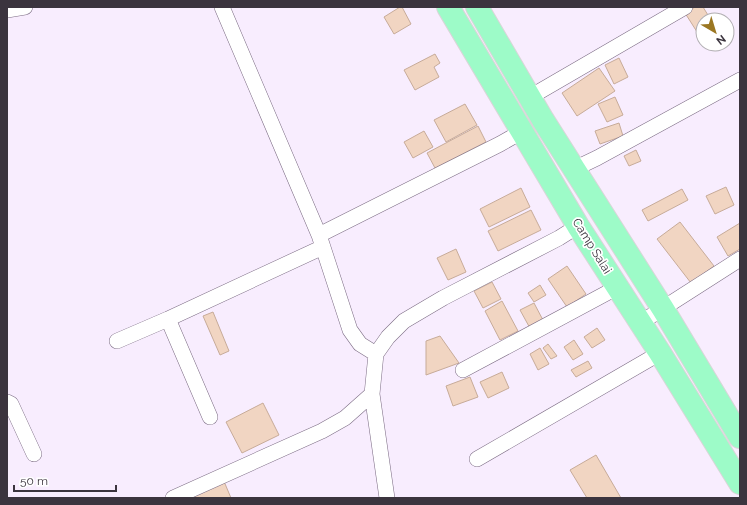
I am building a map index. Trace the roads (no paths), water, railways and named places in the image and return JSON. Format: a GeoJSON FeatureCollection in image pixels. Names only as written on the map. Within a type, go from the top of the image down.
{"type":"FeatureCollection","features":[{"type":"Feature","properties":{"kind":"main road","name":"Camp Salai"},"geometry":{"type":"LineString","coordinates":[[448,7],[578,226],[660,353],[740,483]]}},
{"type":"Feature","properties":{"kind":"main road"},"geometry":{"type":"LineString","coordinates":[[476,7],[543,120],[663,309],[740,437]]}},
{"type":"Feature","properties":{"kind":"street"},"geometry":{"type":"LineString","coordinates":[[7,10],[25,7]]}},
{"type":"Feature","properties":{"kind":"street"},"geometry":{"type":"LineString","coordinates":[[222,7],[321,241],[350,330],[360,344],[376,354]]}},
{"type":"Feature","properties":{"kind":"street"},"geometry":{"type":"LineString","coordinates":[[530,97],[685,7]]}},
{"type":"Feature","properties":{"kind":"street"},"geometry":{"type":"LineString","coordinates":[[574,169],[740,80]]}},
{"type":"Feature","properties":{"kind":"street"},"geometry":{"type":"LineString","coordinates":[[117,341],[168,319],[321,241],[521,132]]}},
{"type":"Feature","properties":{"kind":"street"},"geometry":{"type":"LineString","coordinates":[[387,498],[372,394],[376,354],[388,337],[404,321],[443,298],[559,238],[578,226]]}},
{"type":"Feature","properties":{"kind":"street"},"geometry":{"type":"LineString","coordinates":[[640,323],[740,259]]}},
{"type":"Feature","properties":{"kind":"street"},"geometry":{"type":"LineString","coordinates":[[463,370],[618,287]]}},
{"type":"Feature","properties":{"kind":"street"},"geometry":{"type":"LineString","coordinates":[[168,319],[210,417]]}},
{"type":"Feature","properties":{"kind":"street"},"geometry":{"type":"LineString","coordinates":[[477,459],[660,353]]}},
{"type":"Feature","properties":{"kind":"street"},"geometry":{"type":"LineString","coordinates":[[174,498],[322,431],[345,418],[372,394]]}},
{"type":"Feature","properties":{"kind":"street"},"geometry":{"type":"LineString","coordinates":[[7,402],[11,404],[34,454]]}}]}
